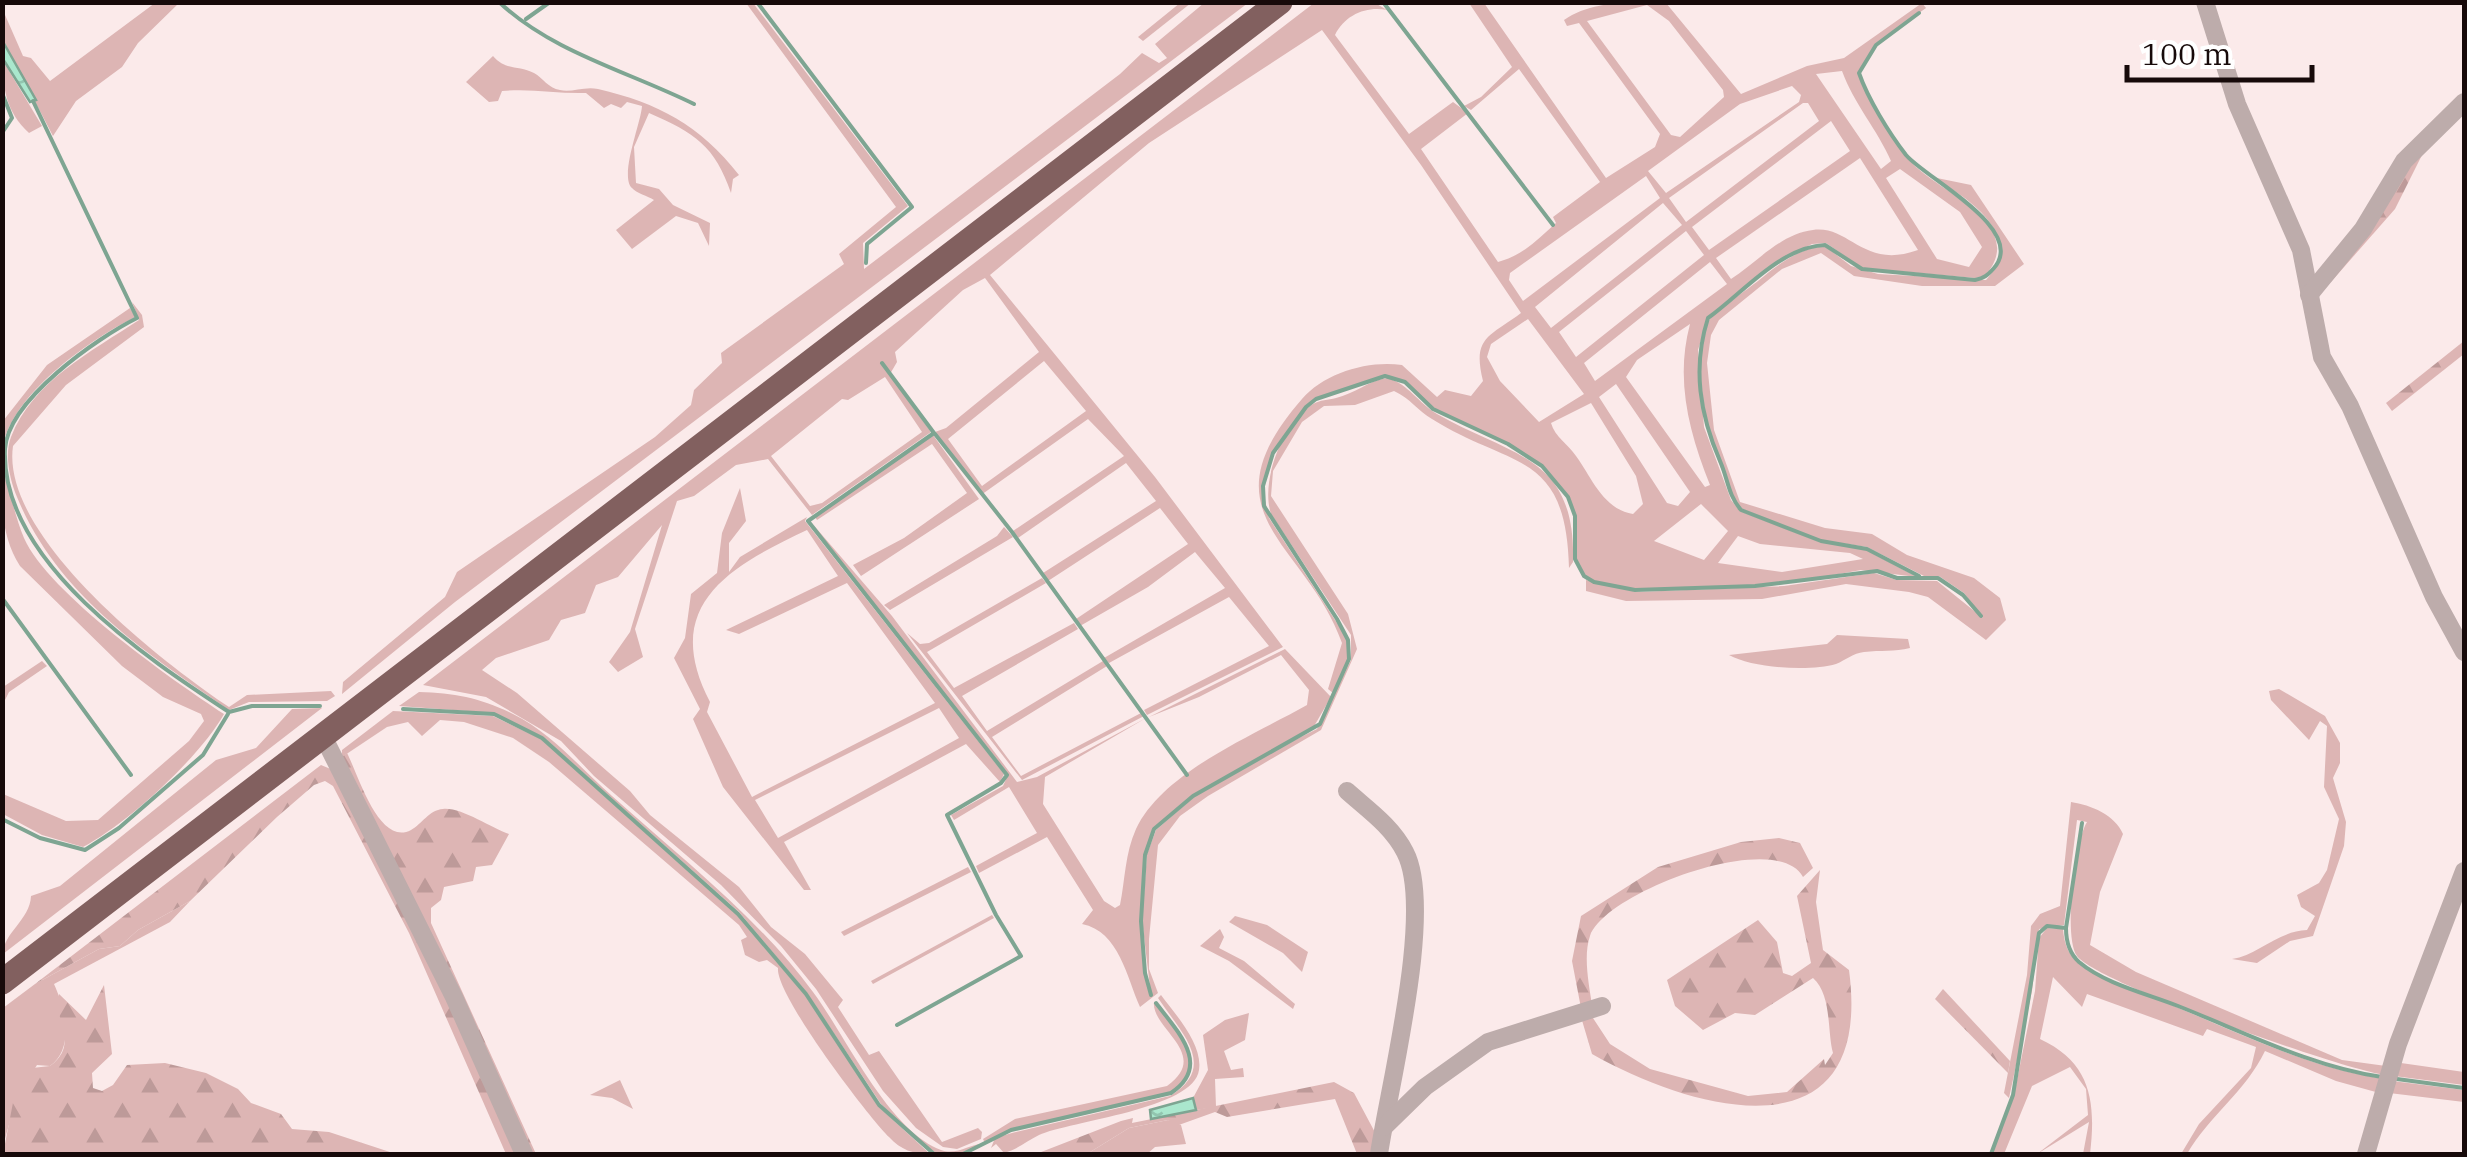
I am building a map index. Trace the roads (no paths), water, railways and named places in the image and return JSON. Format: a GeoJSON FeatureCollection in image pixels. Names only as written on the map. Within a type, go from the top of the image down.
{"type":"FeatureCollection","features":[{"type":"Feature","properties":{"kind":"highway"},"geometry":{"type":"LineString","coordinates":[[2,982],[1280,2]]}},
{"type":"Feature","properties":{"kind":"street"},"geometry":{"type":"LineString","coordinates":[[2205,2],[2237,104],[2301,250],[2322,357],[2350,406],[2434,597],[2464,652]]}},
{"type":"Feature","properties":{"kind":"street"},"geometry":{"type":"LineString","coordinates":[[2309,295],[2362,228],[2404,162],[2464,102]]}},
{"type":"Feature","properties":{"kind":"street"},"geometry":{"type":"LineString","coordinates":[[324,736],[460,1010],[524,1154]]}},
{"type":"Feature","properties":{"kind":"street"},"geometry":{"type":"LineString","coordinates":[[1346,791],[1396,837],[1409,861],[1414,891],[1412,962],[1380,1154]]}},
{"type":"Feature","properties":{"kind":"street"},"geometry":{"type":"LineString","coordinates":[[2366,1154],[2398,1044],[2464,870]]}},
{"type":"Feature","properties":{"kind":"street"},"geometry":{"type":"LineString","coordinates":[[1384,1127],[1425,1087],[1488,1042],[1602,1006]]}},
{"type":"Feature","properties":{"kind":"water"},"geometry":{"type":"Polygon","coordinates":[[[2,40],[36,100],[30,102],[3,59],[2,40]]]}},
{"type":"Feature","properties":{"kind":"water"},"geometry":{"type":"Polygon","coordinates":[[[1193,1098],[1196,1110],[1151,1119],[1150,1110],[1193,1098]]]}},
{"type":"Feature","properties":{"kind":"waterway"},"geometry":{"type":"LineString","coordinates":[[499,2],[566,48],[694,104]]}},
{"type":"Feature","properties":{"kind":"waterway"},"geometry":{"type":"LineString","coordinates":[[526,19],[550,2]]}},
{"type":"Feature","properties":{"kind":"waterway"},"geometry":{"type":"LineString","coordinates":[[757,2],[912,207],[867,244],[866,263]]}},
{"type":"Feature","properties":{"kind":"waterway"},"geometry":{"type":"LineString","coordinates":[[1383,2],[1553,225]]}},
{"type":"Feature","properties":{"kind":"waterway"},"geometry":{"type":"LineString","coordinates":[[1919,13],[1876,45],[1859,73],[1880,116],[1906,155],[1986,221],[1997,237],[2001,253],[1994,268],[1975,280],[1862,269],[1825,245],[1808,248],[1777,262],[1708,318],[1699,373],[1707,426],[1741,510],[1821,541],[1867,549],[1919,576]]}},
{"type":"Feature","properties":{"kind":"waterway"},"geometry":{"type":"LineString","coordinates":[[2,93],[12,118],[2,133]]}},
{"type":"Feature","properties":{"kind":"waterway"},"geometry":{"type":"LineString","coordinates":[[33,101],[137,318],[57,373],[21,411],[10,430],[5,449],[10,490],[27,530],[52,567],[85,603],[159,664],[229,712],[252,706],[320,706]]}},
{"type":"Feature","properties":{"kind":"waterway"},"geometry":{"type":"LineString","coordinates":[[882,363],[934,433],[808,521],[1007,775],[1001,783],[947,815],[996,915],[1021,956],[897,1025]]}},
{"type":"Feature","properties":{"kind":"waterway"},"geometry":{"type":"LineString","coordinates":[[1151,995],[1141,921],[1145,855],[1154,829],[1193,796],[1320,724],[1349,659],[1348,640],[1337,619],[1264,506],[1263,486],[1273,453],[1316,399],[1385,376],[1405,382],[1433,409],[1508,444],[1542,466],[1568,497],[1575,516],[1575,559],[1584,576],[1594,582],[1635,590],[1755,586],[1877,571],[1897,578],[1938,578],[1963,595],[1981,616]]}},
{"type":"Feature","properties":{"kind":"waterway"},"geometry":{"type":"LineString","coordinates":[[935,434],[1012,532],[1187,775]]}},
{"type":"Feature","properties":{"kind":"waterway"},"geometry":{"type":"LineString","coordinates":[[2,598],[131,775]]}},
{"type":"Feature","properties":{"kind":"waterway"},"geometry":{"type":"LineString","coordinates":[[403,709],[494,714],[542,738],[738,914],[806,994],[879,1105],[934,1154]]}},
{"type":"Feature","properties":{"kind":"waterway"},"geometry":{"type":"LineString","coordinates":[[2,819],[40,838],[85,850],[119,828],[203,755],[228,714]]}},
{"type":"Feature","properties":{"kind":"waterway"},"geometry":{"type":"LineString","coordinates":[[2082,823],[2066,928],[2069,947],[2079,962],[2114,982],[2278,1048],[2382,1077]]}},
{"type":"Feature","properties":{"kind":"waterway"},"geometry":{"type":"LineString","coordinates":[[1991,1154],[2013,1095],[2039,933],[2047,926],[2066,928]]}},
{"type":"Feature","properties":{"kind":"waterway"},"geometry":{"type":"LineString","coordinates":[[963,1154],[1011,1130],[1171,1093],[1183,1083],[1190,1060],[1181,1037],[1156,1003]]}},
{"type":"Feature","properties":{"kind":"waterway"},"geometry":{"type":"LineString","coordinates":[[2397,1079],[2464,1088]]}}]}
